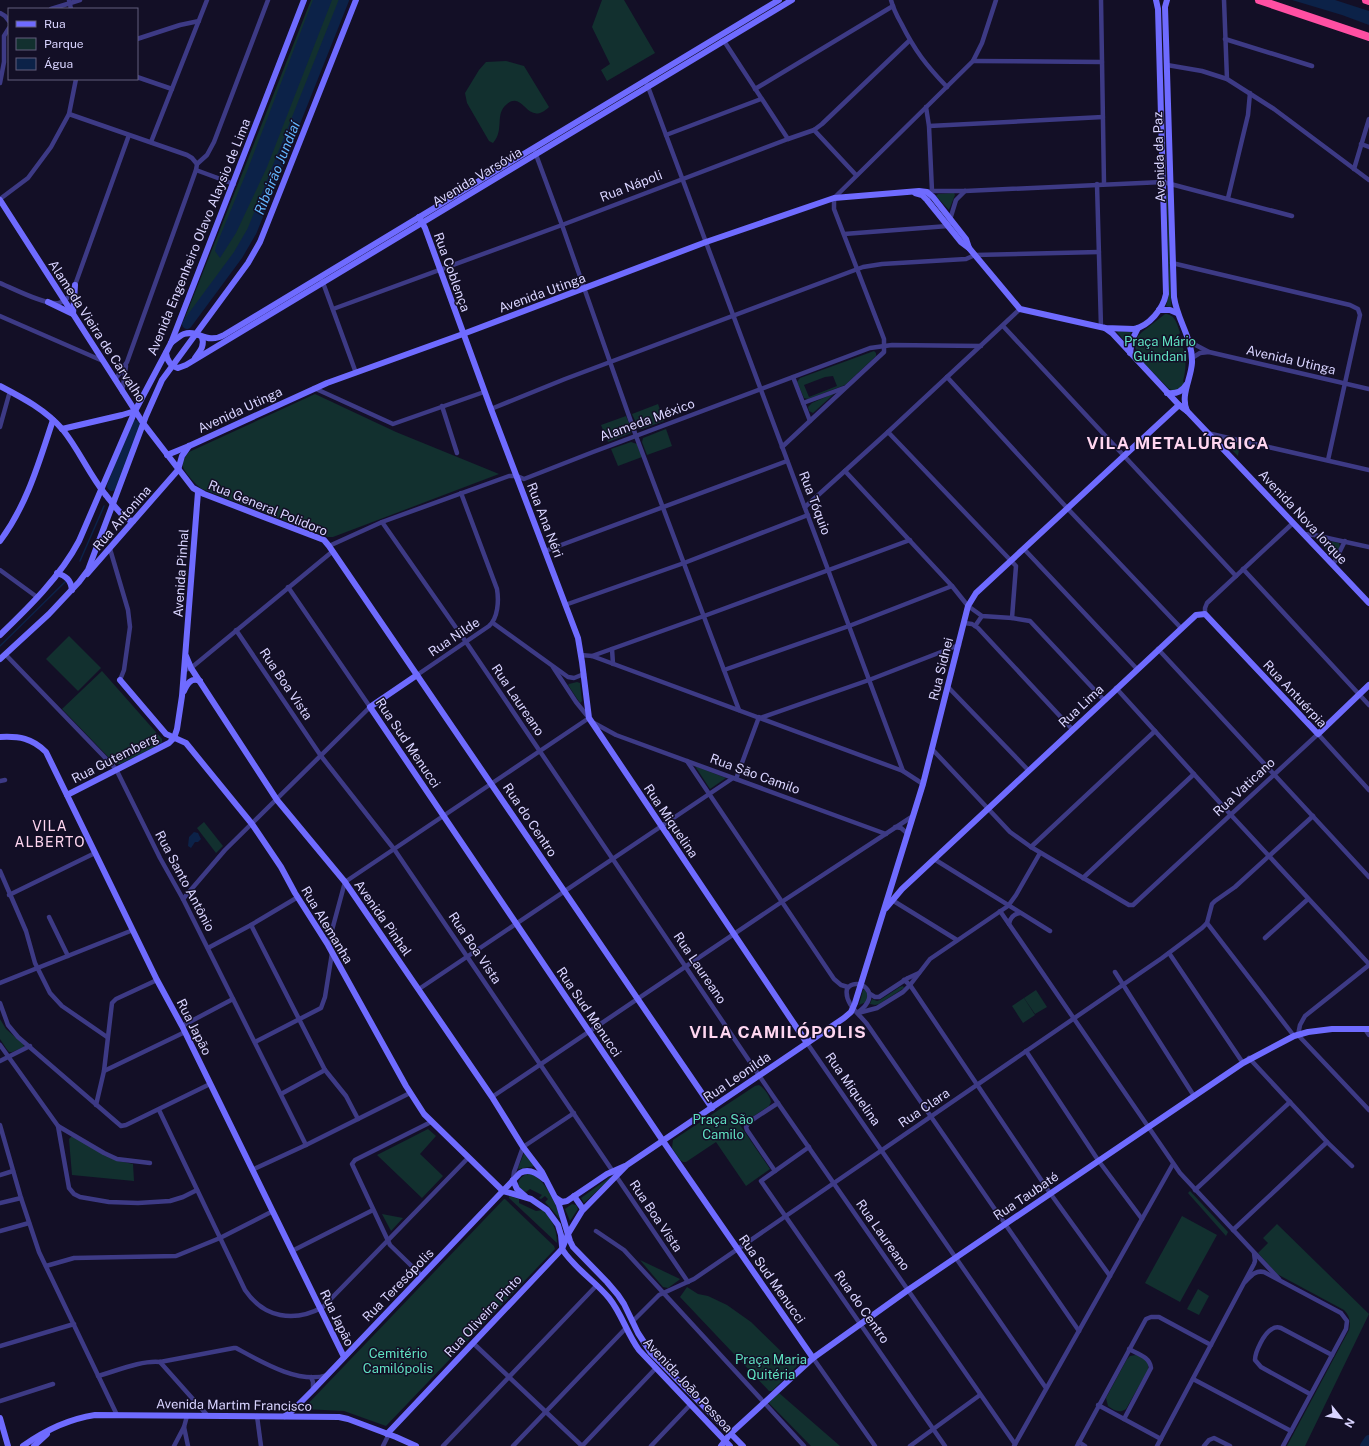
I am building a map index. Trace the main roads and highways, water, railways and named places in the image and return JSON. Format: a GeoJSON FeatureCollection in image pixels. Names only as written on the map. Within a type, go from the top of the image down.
{"type":"FeatureCollection","features":[{"type":"Feature","properties":{"kind":"highway"},"geometry":{"type":"LineString","coordinates":[[1259,0],[1369,37]]}},
{"type":"Feature","properties":{"kind":"main road","name":"Avenida Engenheiro Olavo Alaysio de Lima"},"geometry":{"type":"LineString","coordinates":[[0,635],[37,597],[57,573],[79,541],[135,410],[171,343],[234,184],[304,0]]}},
{"type":"Feature","properties":{"kind":"main road","name":"Avenida Engenheiro Olavo Alaysio de Lima"},"geometry":{"type":"LineString","coordinates":[[2,657],[33,629],[82,580],[93,557],[143,423],[162,380],[248,263],[260,242],[356,0]]}},
{"type":"Feature","properties":{"kind":"main road","name":"Avenida Varsóvia"},"geometry":{"type":"LineString","coordinates":[[646,84],[716,38],[779,0]]}},
{"type":"Feature","properties":{"kind":"main road","name":"Avenida Varsóvia"},"geometry":{"type":"LineString","coordinates":[[195,334],[211,339],[220,338],[421,220],[646,84],[724,41],[792,0]]}},
{"type":"Feature","properties":{"kind":"main road","name":"Avenida da Paz"},"geometry":{"type":"LineString","coordinates":[[1156,0],[1158,10],[1166,294],[1165,301],[1159,310]]}},
{"type":"Feature","properties":{"kind":"main road","name":"Avenida da Paz"},"geometry":{"type":"LineString","coordinates":[[1167,0],[1165,7],[1172,263],[1174,297],[1177,313],[1188,341],[1192,358],[1188,383]]}},
{"type":"Feature","properties":{"kind":"main road"},"geometry":{"type":"LineString","coordinates":[[912,192],[925,198],[949,223],[961,242],[969,248],[1020,309],[1103,328],[1130,330],[1138,328],[1152,319],[1159,310],[1177,313]]}},
{"type":"Feature","properties":{"kind":"main road","name":"Avenida Utinga"},"geometry":{"type":"LineString","coordinates":[[167,455],[314,388],[584,289],[706,242],[834,198],[930,192],[949,223]]}},
{"type":"Feature","properties":{"kind":"main road","name":"Alameda Vieira de Carvalho"},"geometry":{"type":"LineString","coordinates":[[0,200],[143,423],[178,470],[198,492]]}},
{"type":"Feature","properties":{"kind":"main road","name":"Rua Coblença"},"geometry":{"type":"LineString","coordinates":[[421,220],[463,334]]}},
{"type":"Feature","properties":{"kind":"main road","name":"Avenida Varsóvia"},"geometry":{"type":"LineString","coordinates":[[172,366],[178,368],[193,361],[321,279]]}},
{"type":"Feature","properties":{"kind":"main road"},"geometry":{"type":"LineString","coordinates":[[48,302],[73,314],[75,286]]}},
{"type":"Feature","properties":{"kind":"main road","name":"Avenida Nova Iorque"},"geometry":{"type":"LineString","coordinates":[[1103,328],[1112,334],[1369,603]]}},
{"type":"Feature","properties":{"kind":"main road"},"geometry":{"type":"LineString","coordinates":[[1130,353],[1132,340],[1138,328]]}},
{"type":"Feature","properties":{"kind":"main road"},"geometry":{"type":"LineString","coordinates":[[171,343],[185,334],[195,334]]}},
{"type":"Feature","properties":{"kind":"main road","name":"Rua Ana Néri"},"geometry":{"type":"LineString","coordinates":[[463,334],[578,638],[590,719]]}},
{"type":"Feature","properties":{"kind":"main road"},"geometry":{"type":"LineString","coordinates":[[193,361],[202,347],[202,337]]}},
{"type":"Feature","properties":{"kind":"main road"},"geometry":{"type":"LineString","coordinates":[[166,353],[172,366]]}},
{"type":"Feature","properties":{"kind":"main road"},"geometry":{"type":"LineString","coordinates":[[1167,393],[1174,394],[1180,392],[1188,383]]}},
{"type":"Feature","properties":{"kind":"main road"},"geometry":{"type":"LineString","coordinates":[[1187,412],[1184,403],[1188,383]]}},
{"type":"Feature","properties":{"kind":"main road"},"geometry":{"type":"LineString","coordinates":[[0,386],[29,402],[53,420],[62,429],[102,490],[128,520],[133,521]]}},
{"type":"Feature","properties":{"kind":"main road","name":"Rua Sidnei"},"geometry":{"type":"LineString","coordinates":[[847,1016],[855,1011],[861,985],[914,815],[968,606],[976,594],[1179,405]]}},
{"type":"Feature","properties":{"kind":"main road"},"geometry":{"type":"LineString","coordinates":[[62,429],[122,416],[135,410]]}},
{"type":"Feature","properties":{"kind":"main road"},"geometry":{"type":"LineString","coordinates":[[0,541],[15,519],[26,497],[53,420]]}},
{"type":"Feature","properties":{"kind":"main road","name":"Avenida Utinga"},"geometry":{"type":"LineString","coordinates":[[178,470],[182,456],[189,446]]}},
{"type":"Feature","properties":{"kind":"main road","name":"Rua Antonina"},"geometry":{"type":"LineString","coordinates":[[82,580],[178,470]]}},
{"type":"Feature","properties":{"kind":"main road","name":"Rua General Polidoro"},"geometry":{"type":"LineString","coordinates":[[198,492],[320,539],[331,548]]}},
{"type":"Feature","properties":{"kind":"main road","name":"Avenida Pinhal"},"geometry":{"type":"LineString","coordinates":[[198,492],[186,656],[188,669],[200,681],[277,800],[345,882],[492,1097],[523,1147],[542,1172],[556,1198],[568,1234]]}},
{"type":"Feature","properties":{"kind":"main road","name":"Rua do Centro"},"geometry":{"type":"LineString","coordinates":[[331,548],[712,1108]]}},
{"type":"Feature","properties":{"kind":"main road"},"geometry":{"type":"LineString","coordinates":[[57,573],[64,576],[70,582],[72,590]]}},
{"type":"Feature","properties":{"kind":"main road","name":"Rua Lima"},"geometry":{"type":"LineString","coordinates":[[884,910],[902,889],[987,808],[1028,772],[1158,649],[1194,616],[1205,614]]}},
{"type":"Feature","properties":{"kind":"main road","name":"Rua Antuérpia"},"geometry":{"type":"LineString","coordinates":[[1205,614],[1318,734]]}},
{"type":"Feature","properties":{"kind":"main road","name":"Rua Gutemberg"},"geometry":{"type":"LineString","coordinates":[[66,795],[169,743],[174,738],[179,720],[182,696],[188,669]]}},
{"type":"Feature","properties":{"kind":"main road","name":"Rua Nilde"},"geometry":{"type":"LineString","coordinates":[[370,707],[417,675]]}},
{"type":"Feature","properties":{"kind":"main road"},"geometry":{"type":"LineString","coordinates":[[182,696],[188,683],[194,679],[200,681]]}},
{"type":"Feature","properties":{"kind":"main road","name":"Rua Alemanha"},"geometry":{"type":"LineString","coordinates":[[120,680],[164,732],[186,743],[252,824],[281,867],[298,898],[328,945],[410,1093],[431,1122],[503,1191]]}},
{"type":"Feature","properties":{"kind":"main road","name":"Rua Vaticano"},"geometry":{"type":"LineString","coordinates":[[1318,734],[1369,685]]}},
{"type":"Feature","properties":{"kind":"main road","name":"Rua Sud Menucci"},"geometry":{"type":"LineString","coordinates":[[370,707],[663,1141],[813,1358]]}},
{"type":"Feature","properties":{"kind":"main road","name":"Rua Miquelina"},"geometry":{"type":"LineString","coordinates":[[590,719],[808,1043]]}},
{"type":"Feature","properties":{"kind":"main road","name":"Rua Japão"},"geometry":{"type":"LineString","coordinates":[[0,737],[15,736],[27,739],[46,752],[134,930],[157,980],[184,1029],[344,1358]]}},
{"type":"Feature","properties":{"kind":"main road"},"geometry":{"type":"LineString","coordinates":[[893,884],[896,888],[902,889]]}},
{"type":"Feature","properties":{"kind":"main road"},"geometry":{"type":"LineString","coordinates":[[893,884],[894,900]]}},
{"type":"Feature","properties":{"kind":"main road","name":"Rua Leonilda"},"geometry":{"type":"LineString","coordinates":[[574,1196],[612,1171],[627,1165],[847,1016]]}},
{"type":"Feature","properties":{"kind":"main road","name":"Rua Taubaté"},"geometry":{"type":"LineString","coordinates":[[725,1444],[730,1434],[763,1402],[813,1358],[908,1290],[1249,1058],[1296,1035],[1332,1029],[1367,1029]]}},
{"type":"Feature","properties":{"kind":"main road","name":"Rua Leonilda"},"geometry":{"type":"LineString","coordinates":[[568,1234],[583,1209],[627,1165]]}},
{"type":"Feature","properties":{"kind":"main road"},"geometry":{"type":"LineString","coordinates":[[545,1180],[538,1174],[527,1171],[520,1173],[513,1180],[516,1190],[544,1206],[554,1217],[560,1230],[562,1249]]}},
{"type":"Feature","properties":{"kind":"main road","name":"Rua Teresópolis"},"geometry":{"type":"LineString","coordinates":[[285,1416],[299,1405],[513,1180]]}},
{"type":"Feature","properties":{"kind":"main road"},"geometry":{"type":"LineString","coordinates":[[503,1191],[526,1197]]}},
{"type":"Feature","properties":{"kind":"main road"},"geometry":{"type":"LineString","coordinates":[[556,1198],[562,1202],[566,1202],[574,1196],[583,1209]]}},
{"type":"Feature","properties":{"kind":"main road"},"geometry":{"type":"LineString","coordinates":[[562,1249],[568,1234]]}},
{"type":"Feature","properties":{"kind":"main road","name":"Avenida João Pessoa"},"geometry":{"type":"LineString","coordinates":[[568,1234],[573,1247],[618,1295],[638,1333],[651,1353],[743,1446]]}},
{"type":"Feature","properties":{"kind":"main road","name":"Avenida João Pessoa"},"geometry":{"type":"LineString","coordinates":[[562,1249],[610,1300],[639,1350],[725,1444]]}},
{"type":"Feature","properties":{"kind":"main road","name":"Rua Oliveira Pinto"},"geometry":{"type":"LineString","coordinates":[[388,1434],[562,1249]]}},
{"type":"Feature","properties":{"kind":"main road"},"geometry":{"type":"LineString","coordinates":[[299,1405],[299,1412],[302,1416]]}},
{"type":"Feature","properties":{"kind":"main road","name":"Avenida Martim Francisco"},"geometry":{"type":"LineString","coordinates":[[23,1446],[40,1435],[77,1418],[95,1415],[116,1415],[302,1416],[346,1419],[416,1446]]}},
{"type":"Feature","properties":{"kind":"main road"},"geometry":{"type":"LineString","coordinates":[[0,1418],[8,1446]]}},
{"type":"Feature","properties":{"kind":"main road","name":"Avenida Martim Francisco"},"geometry":{"type":"LineString","coordinates":[[34,1446],[51,1430]]}},
{"type":"Feature","properties":{"kind":"water"},"geometry":{"type":"Polygon","coordinates":[[[313,0],[332,0],[267,167],[236,233],[220,258],[215,251],[216,246],[247,171],[313,0]]]}},
{"type":"Feature","properties":{"kind":"water"},"geometry":{"type":"Polygon","coordinates":[[[1292,0],[1335,0],[1369,11],[1369,25],[1342,15],[1292,0]]]}},
{"type":"Feature","properties":{"kind":"water"},"geometry":{"type":"Polygon","coordinates":[[[194,832],[198,833],[201,839],[198,842],[195,842],[191,848],[188,846],[189,837],[194,832]]]}},
{"type":"Feature","properties":{"kind":"waterway","name":"Ribeirão Jundiaí"},"geometry":{"type":"LineString","coordinates":[[187,324],[238,255],[252,231],[344,0]]}},
{"type":"Feature","properties":{"kind":"waterway","name":"Ribeirão Jundiaí"},"geometry":{"type":"LineString","coordinates":[[112,486],[135,425]]}},
{"type":"Feature","properties":{"kind":"waterway","name":"Ribeirão Jundiaí"},"geometry":{"type":"LineString","coordinates":[[80,561],[104,506]]}},
{"type":"Feature","properties":{"kind":"waterway","name":"Ribeirão Jundiaí"},"geometry":{"type":"LineString","coordinates":[[0,646],[66,581]]}},
{"type":"Feature","properties":{"kind":"waterway"},"geometry":{"type":"LineString","coordinates":[[1365,1446],[1369,1440]]}},
{"type":"Feature","properties":{"kind":"district","name":"VILA METALÚRGICA"},"geometry":{"type":"Point","coordinates":[1178,443]}},
{"type":"Feature","properties":{"kind":"district","name":"VILA ALBERTO"},"geometry":{"type":"Point","coordinates":[50,834]}},
{"type":"Feature","properties":{"kind":"district","name":"VILA CAMILÓPOLIS"},"geometry":{"type":"Point","coordinates":[778,1032]}},
{"type":"Feature","properties":{"kind":"park label","name":"Praça Mário Guindani"},"geometry":{"type":"Point","coordinates":[1160,348]}},
{"type":"Feature","properties":{"kind":"park label","name":"Praça São Camilo"},"geometry":{"type":"Point","coordinates":[723,1126]}},
{"type":"Feature","properties":{"kind":"park label","name":"Cemitério Camilópolis"},"geometry":{"type":"Point","coordinates":[398,1360]}},
{"type":"Feature","properties":{"kind":"park label","name":"Praça Maria Quitéria"},"geometry":{"type":"Point","coordinates":[771,1366]}}]}
